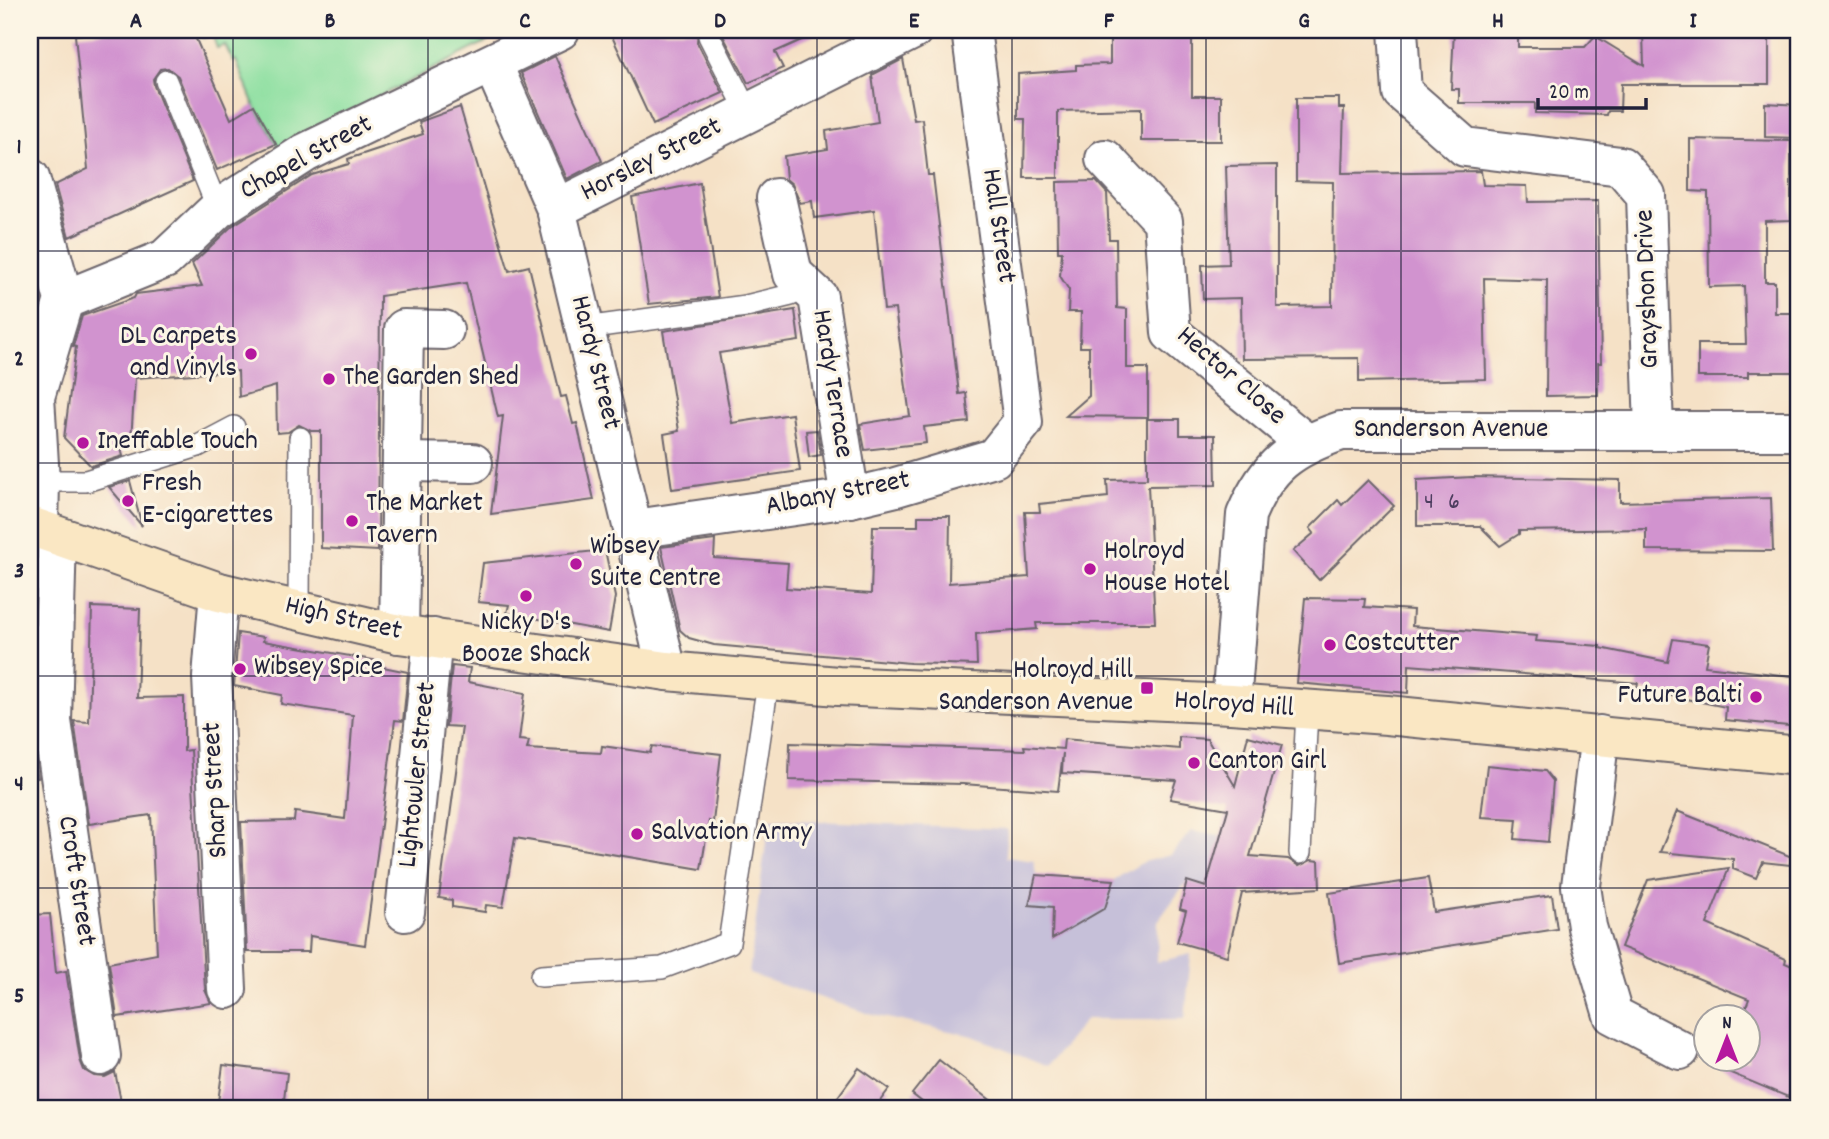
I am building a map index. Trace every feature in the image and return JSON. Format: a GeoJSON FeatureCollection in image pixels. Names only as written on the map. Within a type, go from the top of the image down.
{"type":"FeatureCollection","features":[{"type":"Feature","properties":{"kind":"main road","name":"High Street"},"geometry":{"type":"LineString","coordinates":[[42,531],[219,592],[299,610],[416,636],[667,671]]}},
{"type":"Feature","properties":{"kind":"main road","name":"Holroyd Hill"},"geometry":{"type":"LineString","coordinates":[[667,671],[768,682],[1231,704],[1600,735],[1799,756]]}},
{"type":"Feature","properties":{"kind":"street","name":"Chapel Street"},"geometry":{"type":"LineString","coordinates":[[64,300],[166,259],[218,209],[305,153],[493,65],[560,30]]}},
{"type":"Feature","properties":{"kind":"street","name":"Horsley Street"},"geometry":{"type":"LineString","coordinates":[[556,209],[913,30]]}},
{"type":"Feature","properties":{"kind":"street","name":"Hall Street"},"geometry":{"type":"LineString","coordinates":[[971,30],[1023,422]]}},
{"type":"Feature","properties":{"kind":"street","name":"Grayshon Drive"},"geometry":{"type":"LineString","coordinates":[[1398,30],[1402,92],[1465,147],[1621,166],[1646,195],[1654,430]]}},
{"type":"Feature","properties":{"kind":"street","name":"Hardy Street"},"geometry":{"type":"LineString","coordinates":[[493,65],[556,209],[667,671]]}},
{"type":"Feature","properties":{"kind":"street","name":"Hector Close"},"geometry":{"type":"LineString","coordinates":[[1105,159],[1163,221],[1171,333],[1306,443]]}},
{"type":"Feature","properties":{"kind":"street"},"geometry":{"type":"LineString","coordinates":[[30,178],[64,300]]}},
{"type":"Feature","properties":{"kind":"street","name":"Hardy Terrace"},"geometry":{"type":"LineString","coordinates":[[776,198],[793,274],[818,297],[850,498]]}},
{"type":"Feature","properties":{"kind":"street","name":"Croft Street"},"geometry":{"type":"LineString","coordinates":[[64,300],[35,397],[52,721],[101,1056]]}},
{"type":"Feature","properties":{"kind":"street","name":"Lightowler Street"},"geometry":{"type":"LineString","coordinates":[[405,912],[416,636],[402,462],[404,329],[444,331]]}},
{"type":"Feature","properties":{"kind":"street","name":"Albany Street"},"geometry":{"type":"LineString","coordinates":[[635,529],[850,498],[994,458],[1023,422]]}},
{"type":"Feature","properties":{"kind":"street","name":"Sanderson Avenue"},"geometry":{"type":"LineString","coordinates":[[1231,704],[1246,515],[1256,489],[1274,466],[1306,443],[1341,431],[1799,431]]}},
{"type":"Feature","properties":{"kind":"street"},"geometry":{"type":"LineString","coordinates":[[402,462],[473,463]]}},
{"type":"Feature","properties":{"kind":"street","name":"Sharp Street"},"geometry":{"type":"LineString","coordinates":[[219,592],[212,677],[227,989]]}},
{"type":"Feature","properties":{"kind":"street"},"geometry":{"type":"LineString","coordinates":[[1600,735],[1581,886],[1587,927],[1613,1015],[1680,1051]]}},
{"type":"Feature","properties":{"kind":"lane","name":"Horsley Street"},"geometry":{"type":"LineString","coordinates":[[709,36],[748,113]]}},
{"type":"Feature","properties":{"kind":"lane"},"geometry":{"type":"LineString","coordinates":[[166,81],[218,209]]}},
{"type":"Feature","properties":{"kind":"lane"},"geometry":{"type":"LineString","coordinates":[[585,328],[624,320],[746,306],[791,295],[802,282]]}},
{"type":"Feature","properties":{"kind":"lane"},"geometry":{"type":"LineString","coordinates":[[40,481],[86,481],[198,446],[234,427]]}},
{"type":"Feature","properties":{"kind":"lane"},"geometry":{"type":"LineString","coordinates":[[299,610],[300,438]]}},
{"type":"Feature","properties":{"kind":"lane"},"geometry":{"type":"LineString","coordinates":[[541,976],[662,968],[729,943],[768,682]]}},
{"type":"Feature","properties":{"kind":"lane"},"geometry":{"type":"LineString","coordinates":[[1300,853],[1307,711]]}},
{"type":"Feature","properties":{"kind":"shaded area"},"geometry":{"type":"Polygon","coordinates":[[[769,819],[1007,829],[1006,857],[1034,861],[1036,875],[1114,880],[1143,862],[1171,855],[1191,831],[1220,836],[1206,887],[1187,881],[1158,921],[1157,962],[1191,954],[1185,1019],[1086,1019],[1048,1066],[973,1036],[873,1015],[749,974],[769,819]]]}},
{"type":"Feature","properties":{"kind":"green space"},"geometry":{"type":"Polygon","coordinates":[[[199,30],[509,30],[279,148],[254,105],[236,60],[233,61],[225,45],[217,48],[212,34],[203,38],[199,30]]]}},
{"type":"Feature","properties":{"kind":"building"},"geometry":{"type":"Polygon","coordinates":[[[120,30],[192,30],[231,119],[254,105],[276,144],[217,170],[178,76],[168,68],[160,69],[153,79],[154,86],[193,181],[69,237],[55,185],[88,169],[75,35],[120,30]]]}},
{"type":"Feature","properties":{"kind":"building"},"geometry":{"type":"Polygon","coordinates":[[[609,30],[698,30],[697,42],[723,93],[653,125],[609,30]]]}},
{"type":"Feature","properties":{"kind":"building"},"geometry":{"type":"Polygon","coordinates":[[[720,30],[824,30],[775,52],[783,68],[748,83],[720,30]]]}},
{"type":"Feature","properties":{"kind":"building"},"geometry":{"type":"Polygon","coordinates":[[[1110,30],[1192,30],[1192,96],[1221,96],[1221,141],[1141,141],[1141,109],[1058,111],[1058,178],[1024,178],[1025,119],[1018,119],[1018,74],[1076,70],[1076,65],[1110,64],[1110,30]]]}},
{"type":"Feature","properties":{"kind":"building"},"geometry":{"type":"Polygon","coordinates":[[[1454,30],[1518,30],[1518,47],[1585,47],[1595,36],[1644,66],[1643,33],[1769,33],[1769,84],[1621,84],[1620,111],[1608,111],[1607,115],[1535,113],[1535,103],[1459,103],[1459,89],[1451,89],[1454,30]]]}},
{"type":"Feature","properties":{"kind":"building"},"geometry":{"type":"Polygon","coordinates":[[[555,56],[602,161],[567,179],[521,73],[555,56]]]}},
{"type":"Feature","properties":{"kind":"building"},"geometry":{"type":"Polygon","coordinates":[[[903,59],[914,120],[922,119],[928,175],[933,175],[959,394],[966,393],[969,422],[924,427],[926,443],[865,450],[860,424],[910,416],[895,309],[884,310],[874,210],[814,218],[812,201],[800,203],[792,184],[786,179],[784,156],[828,149],[826,131],[878,122],[872,75],[903,59]]]}},
{"type":"Feature","properties":{"kind":"building"},"geometry":{"type":"Polygon","coordinates":[[[1296,98],[1339,98],[1339,108],[1344,108],[1342,173],[1481,171],[1483,185],[1527,186],[1528,202],[1598,201],[1601,363],[1598,363],[1598,395],[1546,396],[1547,280],[1484,278],[1486,379],[1359,382],[1359,358],[1242,359],[1241,298],[1203,299],[1202,265],[1229,264],[1226,166],[1277,165],[1277,307],[1332,306],[1333,182],[1296,181],[1296,98]]]}},
{"type":"Feature","properties":{"kind":"building"},"geometry":{"type":"Polygon","coordinates":[[[1765,103],[1799,105],[1799,138],[1765,137],[1765,103]]]}},
{"type":"Feature","properties":{"kind":"building"},"geometry":{"type":"Polygon","coordinates":[[[460,107],[509,271],[529,266],[561,397],[566,396],[573,424],[577,423],[594,500],[491,514],[503,416],[498,417],[466,283],[380,296],[378,551],[321,548],[321,431],[311,431],[299,425],[288,432],[277,433],[276,386],[239,397],[238,371],[135,378],[131,442],[119,441],[123,456],[91,466],[64,438],[76,347],[73,346],[82,316],[134,298],[136,294],[202,286],[192,264],[232,226],[312,175],[349,164],[348,159],[423,134],[419,122],[460,107]]]}},
{"type":"Feature","properties":{"kind":"building"},"geometry":{"type":"Polygon","coordinates":[[[1690,139],[1791,141],[1791,220],[1765,221],[1765,282],[1775,282],[1775,313],[1799,313],[1799,372],[1748,372],[1748,377],[1698,377],[1698,344],[1746,344],[1744,286],[1709,287],[1708,192],[1690,191],[1690,139]]]}},
{"type":"Feature","properties":{"kind":"building"},"geometry":{"type":"Polygon","coordinates":[[[1096,181],[1107,193],[1109,239],[1116,239],[1117,308],[1127,309],[1127,368],[1148,368],[1148,417],[1066,416],[1089,396],[1089,347],[1080,347],[1081,312],[1068,312],[1069,290],[1060,276],[1062,252],[1058,252],[1057,182],[1096,181]]]}},
{"type":"Feature","properties":{"kind":"building"},"geometry":{"type":"Polygon","coordinates":[[[700,183],[718,297],[649,304],[632,197],[700,183]]]}},
{"type":"Feature","properties":{"kind":"building"},"geometry":{"type":"Polygon","coordinates":[[[795,310],[799,341],[719,353],[732,423],[792,414],[800,471],[672,489],[664,434],[679,431],[663,331],[795,310]]]}},
{"type":"Feature","properties":{"kind":"building"},"geometry":{"type":"Polygon","coordinates":[[[1147,419],[1180,419],[1180,435],[1215,435],[1216,485],[1148,486],[1155,623],[1036,623],[1037,629],[976,634],[977,665],[910,663],[714,645],[689,638],[680,630],[661,547],[715,540],[714,558],[788,563],[786,588],[871,594],[873,526],[918,526],[918,516],[950,516],[949,583],[1029,577],[1025,512],[1040,512],[1039,504],[1108,497],[1107,480],[1147,479],[1147,419]]]}},
{"type":"Feature","properties":{"kind":"building"},"geometry":{"type":"Polygon","coordinates":[[[817,430],[821,455],[809,457],[806,431],[817,430]]]}},
{"type":"Feature","properties":{"kind":"building"},"geometry":{"type":"Polygon","coordinates":[[[1472,477],[1620,480],[1620,502],[1771,498],[1773,551],[1646,550],[1646,529],[1519,531],[1519,534],[1500,546],[1480,526],[1417,526],[1417,480],[1472,477]]]}},
{"type":"Feature","properties":{"kind":"building"},"geometry":{"type":"Polygon","coordinates":[[[1368,480],[1394,506],[1319,580],[1293,551],[1314,533],[1310,528],[1338,500],[1342,505],[1368,480]]]}},
{"type":"Feature","properties":{"kind":"building","name":"Fresh E-cigarettes"},"geometry":{"type":"Polygon","coordinates":[[[130,481],[142,526],[109,487],[130,481]]]}},
{"type":"Feature","properties":{"kind":"building"},"geometry":{"type":"Polygon","coordinates":[[[605,550],[615,597],[609,632],[507,613],[509,605],[478,602],[483,563],[605,550]]]}},
{"type":"Feature","properties":{"kind":"building"},"geometry":{"type":"Polygon","coordinates":[[[1305,598],[1365,599],[1364,607],[1413,610],[1412,626],[1537,636],[1536,641],[1600,646],[1668,662],[1673,639],[1709,644],[1705,666],[1799,677],[1799,727],[1725,720],[1726,707],[1637,689],[1638,683],[1409,665],[1408,693],[1297,683],[1305,598]]]}},
{"type":"Feature","properties":{"kind":"building"},"geometry":{"type":"Polygon","coordinates":[[[92,607],[140,609],[137,698],[184,697],[184,751],[191,750],[205,990],[211,1003],[117,1017],[109,963],[157,954],[151,815],[89,824],[74,721],[89,722],[92,607]]]}},
{"type":"Feature","properties":{"kind":"building"},"geometry":{"type":"Polygon","coordinates":[[[238,633],[264,637],[263,641],[379,661],[378,666],[408,672],[403,721],[395,720],[365,945],[310,936],[309,952],[247,952],[241,822],[294,821],[295,812],[345,819],[353,715],[281,704],[282,695],[234,686],[238,633]]]}},
{"type":"Feature","properties":{"kind":"building","name":"Salvation Army"},"geometry":{"type":"Polygon","coordinates":[[[452,666],[470,668],[468,682],[525,693],[519,740],[529,741],[527,749],[601,753],[602,746],[650,753],[652,746],[721,754],[713,822],[709,821],[701,869],[515,838],[503,907],[486,905],[485,912],[452,907],[452,900],[439,898],[462,727],[446,726],[452,666]]]}},
{"type":"Feature","properties":{"kind":"building"},"geometry":{"type":"Polygon","coordinates":[[[30,717],[38,778],[30,779],[30,717]]]}},
{"type":"Feature","properties":{"kind":"building"},"geometry":{"type":"Polygon","coordinates":[[[1248,736],[1282,745],[1250,856],[1288,859],[1299,866],[1311,860],[1319,861],[1320,888],[1242,893],[1227,956],[1177,942],[1186,911],[1180,909],[1187,881],[1206,887],[1228,809],[1170,799],[1176,780],[1062,773],[1063,753],[1058,791],[963,784],[789,780],[790,743],[1025,750],[1024,746],[1063,749],[1064,739],[1179,749],[1179,737],[1207,739],[1235,786],[1248,736]]]}},
{"type":"Feature","properties":{"kind":"building"},"geometry":{"type":"Polygon","coordinates":[[[1487,765],[1545,771],[1553,781],[1548,842],[1515,839],[1517,819],[1481,817],[1487,765]]]}},
{"type":"Feature","properties":{"kind":"building"},"geometry":{"type":"Polygon","coordinates":[[[1677,811],[1792,857],[1790,865],[1763,862],[1756,878],[1733,869],[1733,859],[1660,852],[1677,811]]]}},
{"type":"Feature","properties":{"kind":"building"},"geometry":{"type":"Polygon","coordinates":[[[1729,868],[1707,924],[1786,959],[1785,963],[1799,969],[1799,1070],[1788,1097],[1728,1072],[1762,1072],[1762,1002],[1748,1002],[1749,999],[1621,947],[1648,880],[1729,868]]]}},
{"type":"Feature","properties":{"kind":"building"},"geometry":{"type":"Polygon","coordinates":[[[1036,875],[1114,880],[1105,908],[1052,939],[1053,907],[1029,905],[1036,875]]]}},
{"type":"Feature","properties":{"kind":"building"},"geometry":{"type":"Polygon","coordinates":[[[1428,878],[1434,912],[1552,895],[1557,929],[1339,963],[1329,893],[1428,878]]]}},
{"type":"Feature","properties":{"kind":"building"},"geometry":{"type":"Polygon","coordinates":[[[50,914],[56,973],[66,971],[80,1060],[84,1070],[94,1076],[105,1077],[115,1072],[122,1106],[30,1109],[30,915],[50,914]]]}},
{"type":"Feature","properties":{"kind":"building"},"geometry":{"type":"Polygon","coordinates":[[[939,1060],[1002,1109],[931,1109],[912,1094],[939,1060]]]}},
{"type":"Feature","properties":{"kind":"building"},"geometry":{"type":"Polygon","coordinates":[[[223,1065],[287,1073],[283,1109],[217,1109],[223,1065]]]}},
{"type":"Feature","properties":{"kind":"building"},"geometry":{"type":"Polygon","coordinates":[[[859,1068],[889,1089],[874,1109],[829,1109],[859,1068]]]}},
{"type":"Feature","properties":{"kind":"place","name":"DL Carpets and Vinyls"},"geometry":{"type":"Point","coordinates":[251,354]}},
{"type":"Feature","properties":{"kind":"place","name":"The Garden Shed"},"geometry":{"type":"Point","coordinates":[329,379]}},
{"type":"Feature","properties":{"kind":"place","name":"Ineffable Touch"},"geometry":{"type":"Point","coordinates":[83,443]}},
{"type":"Feature","properties":{"kind":"place","name":"Fresh E-cigarettes"},"geometry":{"type":"Point","coordinates":[128,501]}},
{"type":"Feature","properties":{"kind":"place","name":"The Market Tavern"},"geometry":{"type":"Point","coordinates":[352,521]}},
{"type":"Feature","properties":{"kind":"place","name":"Wibsey Suite Centre"},"geometry":{"type":"Point","coordinates":[576,564]}},
{"type":"Feature","properties":{"kind":"place","name":"Holroyd House Hotel"},"geometry":{"type":"Point","coordinates":[1090,569]}},
{"type":"Feature","properties":{"kind":"place","name":"Nicky D's Booze Shack"},"geometry":{"type":"Point","coordinates":[526,596]}},
{"type":"Feature","properties":{"kind":"place","name":"Costcutter"},"geometry":{"type":"Point","coordinates":[1330,645]}},
{"type":"Feature","properties":{"kind":"place","name":"Wibsey Spice"},"geometry":{"type":"Point","coordinates":[240,669]}},
{"type":"Feature","properties":{"kind":"place","name":"Holroyd Hill Sanderson Avenue"},"geometry":{"type":"Point","coordinates":[1147,688]}},
{"type":"Feature","properties":{"kind":"place","name":"Future Balti"},"geometry":{"type":"Point","coordinates":[1756,697]}},
{"type":"Feature","properties":{"kind":"place","name":"Canton Girl"},"geometry":{"type":"Point","coordinates":[1194,763]}},
{"type":"Feature","properties":{"kind":"place","name":"Salvation Army"},"geometry":{"type":"Point","coordinates":[637,834]}}]}
